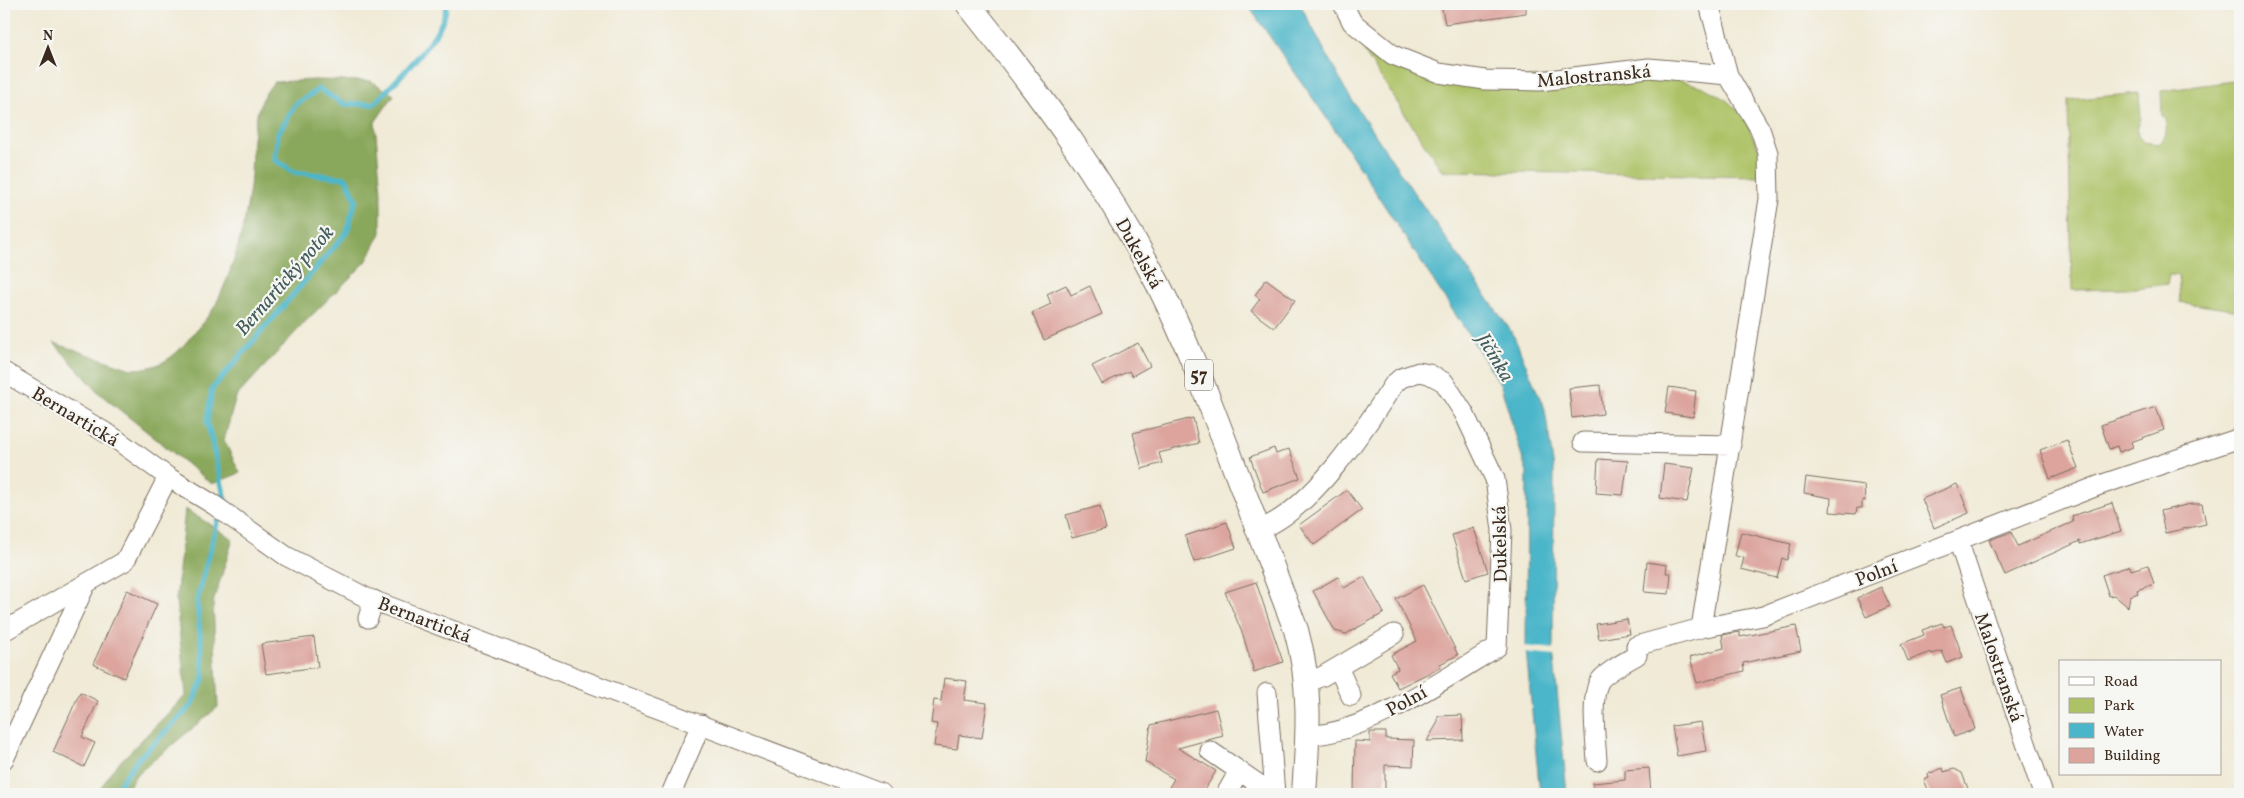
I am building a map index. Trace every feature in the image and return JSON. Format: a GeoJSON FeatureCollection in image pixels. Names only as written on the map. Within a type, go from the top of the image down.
{"type":"FeatureCollection","features":[{"type":"Feature","properties":{"kind":"main road","name":"Dukelská"},"geometry":{"type":"LineString","coordinates":[[968,4],[1043,99],[1074,142],[1103,188],[1157,282],[1201,379],[1296,630],[1303,655],[1307,682],[1308,735],[1304,794]]}},
{"type":"Feature","properties":{"kind":"street","name":"Malostranská"},"geometry":{"type":"LineString","coordinates":[[1343,4],[1352,22],[1393,55],[1439,73],[1485,80],[1540,81],[1649,68],[1728,75]]}},
{"type":"Feature","properties":{"kind":"street"},"geometry":{"type":"LineString","coordinates":[[1701,628],[1769,199],[1768,153],[1760,130],[1728,75],[1709,4]]}},
{"type":"Feature","properties":{"kind":"street","name":"Bernartická"},"geometry":{"type":"LineString","coordinates":[[4,372],[113,437],[168,477],[214,505],[286,556],[371,609],[701,724],[882,794]]}},
{"type":"Feature","properties":{"kind":"street","name":"Dukelská"},"geometry":{"type":"LineString","coordinates":[[1258,530],[1274,525],[1312,491],[1358,440],[1394,384],[1401,378],[1420,372],[1437,378],[1450,389],[1464,413],[1496,479],[1502,530],[1497,647]]}},
{"type":"Feature","properties":{"kind":"street","name":"Polní"},"geometry":{"type":"LineString","coordinates":[[1597,761],[1595,697],[1599,682],[1604,676],[1637,655],[1636,646],[1701,628],[1763,616],[2100,485],[2240,438]]}},
{"type":"Feature","properties":{"kind":"street"},"geometry":{"type":"LineString","coordinates":[[1583,442],[1731,445]]}},
{"type":"Feature","properties":{"kind":"street"},"geometry":{"type":"LineString","coordinates":[[4,631],[125,562],[168,477]]}},
{"type":"Feature","properties":{"kind":"street","name":"Malostranská"},"geometry":{"type":"LineString","coordinates":[[1958,540],[2043,794]]}},
{"type":"Feature","properties":{"kind":"street"},"geometry":{"type":"LineString","coordinates":[[4,759],[86,584]]}},
{"type":"Feature","properties":{"kind":"street"},"geometry":{"type":"LineString","coordinates":[[1307,682],[1338,668],[1394,634]]}},
{"type":"Feature","properties":{"kind":"street","name":"Polní"},"geometry":{"type":"LineString","coordinates":[[1308,735],[1325,736],[1353,727],[1398,706],[1497,647]]}},
{"type":"Feature","properties":{"kind":"street"},"geometry":{"type":"LineString","coordinates":[[1338,668],[1351,696]]}},
{"type":"Feature","properties":{"kind":"street"},"geometry":{"type":"LineString","coordinates":[[1267,692],[1274,794]]}},
{"type":"Feature","properties":{"kind":"street"},"geometry":{"type":"LineString","coordinates":[[671,794],[701,724]]}},
{"type":"Feature","properties":{"kind":"street"},"geometry":{"type":"LineString","coordinates":[[1210,750],[1274,794]]}},
{"type":"Feature","properties":{"kind":"street"},"geometry":{"type":"LineString","coordinates":[[1226,794],[1239,771]]}},
{"type":"Feature","properties":{"kind":"green space"},"geometry":{"type":"Polygon","coordinates":[[[1363,50],[1439,79],[1649,76],[1673,78],[1703,87],[1724,98],[1742,114],[1761,153],[1760,176],[1442,171],[1363,50]]]}},
{"type":"Feature","properties":{"kind":"green space"},"geometry":{"type":"Polygon","coordinates":[[[314,80],[371,81],[394,95],[375,122],[381,192],[381,233],[366,262],[305,322],[236,397],[224,440],[240,473],[212,484],[100,394],[54,343],[131,369],[151,367],[159,364],[180,349],[214,308],[233,262],[248,202],[256,119],[266,93],[274,82],[314,80]]]}},
{"type":"Feature","properties":{"kind":"green space"},"geometry":{"type":"Polygon","coordinates":[[[2240,80],[2240,311],[2180,302],[2178,275],[2169,275],[2167,284],[2126,289],[2072,290],[2068,100],[2139,93],[2141,118],[2137,130],[2138,136],[2143,142],[2159,144],[2164,139],[2166,129],[2166,119],[2162,116],[2161,91],[2240,80]]]}},
{"type":"Feature","properties":{"kind":"green space"},"geometry":{"type":"Polygon","coordinates":[[[185,509],[233,539],[213,603],[218,707],[136,775],[124,794],[97,794],[112,770],[186,695],[176,601],[185,509]]]}},
{"type":"Feature","properties":{"kind":"water","name":"Jičínka"},"geometry":{"type":"Polygon","coordinates":[[[1247,4],[1300,4],[1346,91],[1414,193],[1513,334],[1545,410],[1554,470],[1553,649],[1567,794],[1540,794],[1526,650],[1527,473],[1500,383],[1339,136],[1247,4]]]}},
{"type":"Feature","properties":{"kind":"pier"},"geometry":{"type":"Polygon","coordinates":[[[1523,646],[1555,649],[1556,656],[1524,653],[1523,646]]]}},
{"type":"Feature","properties":{"kind":"building"},"geometry":{"type":"Polygon","coordinates":[[[1441,4],[1526,4],[1526,13],[1445,24],[1441,4]]]}},
{"type":"Feature","properties":{"kind":"building"},"geometry":{"type":"Polygon","coordinates":[[[1266,279],[1295,300],[1274,328],[1251,311],[1260,299],[1255,295],[1266,279]]]}},
{"type":"Feature","properties":{"kind":"building"},"geometry":{"type":"Polygon","coordinates":[[[1066,285],[1071,295],[1090,286],[1102,314],[1044,340],[1032,313],[1051,304],[1047,294],[1066,285]]]}},
{"type":"Feature","properties":{"kind":"building"},"geometry":{"type":"Polygon","coordinates":[[[1138,343],[1150,366],[1132,376],[1129,371],[1102,384],[1092,366],[1138,343]]]}},
{"type":"Feature","properties":{"kind":"building"},"geometry":{"type":"Polygon","coordinates":[[[1600,385],[1603,414],[1572,418],[1569,388],[1600,385]]]}},
{"type":"Feature","properties":{"kind":"building"},"geometry":{"type":"Polygon","coordinates":[[[1669,387],[1696,391],[1693,417],[1665,413],[1669,387]]]}},
{"type":"Feature","properties":{"kind":"building"},"geometry":{"type":"Polygon","coordinates":[[[2156,407],[2164,430],[2131,442],[2133,447],[2119,452],[2117,446],[2109,449],[2101,425],[2156,407]]]}},
{"type":"Feature","properties":{"kind":"building"},"geometry":{"type":"Polygon","coordinates":[[[1193,418],[1199,443],[1159,453],[1162,463],[1142,469],[1133,433],[1193,418]]]}},
{"type":"Feature","properties":{"kind":"building"},"geometry":{"type":"Polygon","coordinates":[[[2067,440],[2078,468],[2050,479],[2040,450],[2067,440]]]}},
{"type":"Feature","properties":{"kind":"building"},"geometry":{"type":"Polygon","coordinates":[[[1274,448],[1276,454],[1289,449],[1300,478],[1263,492],[1250,457],[1274,448]]]}},
{"type":"Feature","properties":{"kind":"building"},"geometry":{"type":"Polygon","coordinates":[[[1598,459],[1628,461],[1623,495],[1596,493],[1598,459]]]}},
{"type":"Feature","properties":{"kind":"building"},"geometry":{"type":"Polygon","coordinates":[[[1664,464],[1694,468],[1687,502],[1660,498],[1664,464]]]}},
{"type":"Feature","properties":{"kind":"building"},"geometry":{"type":"Polygon","coordinates":[[[1806,477],[1864,485],[1865,501],[1862,500],[1862,508],[1857,508],[1856,514],[1830,512],[1831,498],[1804,493],[1806,477]]]}},
{"type":"Feature","properties":{"kind":"building"},"geometry":{"type":"Polygon","coordinates":[[[1957,484],[1969,513],[1934,528],[1922,499],[1957,484]]]}},
{"type":"Feature","properties":{"kind":"building"},"geometry":{"type":"Polygon","coordinates":[[[1347,490],[1362,510],[1314,545],[1299,525],[1347,490]]]}},
{"type":"Feature","properties":{"kind":"building"},"geometry":{"type":"Polygon","coordinates":[[[2112,503],[2121,531],[2080,544],[2080,541],[2005,575],[1989,540],[2011,532],[2018,546],[2073,522],[2072,516],[2112,503]]]}},
{"type":"Feature","properties":{"kind":"building"},"geometry":{"type":"Polygon","coordinates":[[[2191,504],[2202,504],[2206,524],[2165,533],[2160,511],[2191,504]]]}},
{"type":"Feature","properties":{"kind":"building"},"geometry":{"type":"Polygon","coordinates":[[[1100,506],[1106,529],[1072,538],[1066,515],[1100,506]]]}},
{"type":"Feature","properties":{"kind":"building"},"geometry":{"type":"Polygon","coordinates":[[[1227,522],[1236,548],[1194,562],[1185,536],[1227,522]]]}},
{"type":"Feature","properties":{"kind":"building"},"geometry":{"type":"Polygon","coordinates":[[[1474,528],[1488,572],[1466,579],[1452,535],[1474,528]]]}},
{"type":"Feature","properties":{"kind":"building"},"geometry":{"type":"Polygon","coordinates":[[[1741,532],[1791,544],[1787,560],[1782,558],[1777,578],[1741,569],[1744,558],[1735,556],[1741,532]]]}},
{"type":"Feature","properties":{"kind":"building"},"geometry":{"type":"Polygon","coordinates":[[[1647,562],[1667,565],[1666,573],[1671,573],[1669,594],[1644,592],[1647,562]]]}},
{"type":"Feature","properties":{"kind":"building"},"geometry":{"type":"Polygon","coordinates":[[[2148,565],[2154,584],[2137,590],[2138,593],[2130,596],[2128,607],[2114,595],[2109,596],[2102,575],[2130,566],[2131,570],[2148,565]]]}},
{"type":"Feature","properties":{"kind":"building"},"geometry":{"type":"Polygon","coordinates":[[[1338,577],[1344,588],[1364,577],[1384,613],[1346,634],[1335,631],[1313,591],[1338,577]]]}},
{"type":"Feature","properties":{"kind":"building"},"geometry":{"type":"Polygon","coordinates":[[[1256,582],[1283,662],[1254,672],[1243,635],[1225,592],[1256,582]]]}},
{"type":"Feature","properties":{"kind":"building"},"geometry":{"type":"Polygon","coordinates":[[[1423,585],[1458,655],[1440,664],[1441,667],[1398,688],[1390,673],[1398,669],[1391,655],[1417,641],[1396,599],[1423,585]]]}},
{"type":"Feature","properties":{"kind":"building"},"geometry":{"type":"Polygon","coordinates":[[[1881,587],[1890,606],[1866,617],[1857,598],[1881,587]]]}},
{"type":"Feature","properties":{"kind":"building"},"geometry":{"type":"Polygon","coordinates":[[[127,590],[157,604],[124,678],[93,664],[127,590]]]}},
{"type":"Feature","properties":{"kind":"building"},"geometry":{"type":"Polygon","coordinates":[[[1627,619],[1630,634],[1599,639],[1596,624],[1627,619]]]}},
{"type":"Feature","properties":{"kind":"building"},"geometry":{"type":"Polygon","coordinates":[[[1942,623],[1944,627],[1951,625],[1963,657],[1947,663],[1942,651],[1932,654],[1931,652],[1908,661],[1901,644],[1924,635],[1922,630],[1942,623]]]}},
{"type":"Feature","properties":{"kind":"building"},"geometry":{"type":"Polygon","coordinates":[[[1796,626],[1801,651],[1743,663],[1744,671],[1697,683],[1690,657],[1724,648],[1722,635],[1740,632],[1740,637],[1796,626]]]}},
{"type":"Feature","properties":{"kind":"building"},"geometry":{"type":"Polygon","coordinates":[[[314,637],[318,667],[266,674],[261,644],[314,637]]]}},
{"type":"Feature","properties":{"kind":"building"},"geometry":{"type":"Polygon","coordinates":[[[944,678],[967,681],[964,700],[987,703],[982,738],[959,735],[957,749],[934,746],[937,724],[931,723],[934,700],[941,701],[944,678]]]}},
{"type":"Feature","properties":{"kind":"building"},"geometry":{"type":"Polygon","coordinates":[[[1961,688],[1975,729],[1954,737],[1940,695],[1961,688]]]}},
{"type":"Feature","properties":{"kind":"building"},"geometry":{"type":"Polygon","coordinates":[[[80,692],[98,701],[82,737],[95,743],[84,767],[53,752],[80,692]]]}},
{"type":"Feature","properties":{"kind":"building"},"geometry":{"type":"Polygon","coordinates":[[[1216,709],[1223,736],[1178,748],[1216,771],[1202,794],[1165,794],[1174,779],[1145,762],[1151,725],[1216,709]]]}},
{"type":"Feature","properties":{"kind":"building"},"geometry":{"type":"Polygon","coordinates":[[[1462,715],[1463,740],[1427,741],[1438,722],[1438,716],[1462,715]]]}},
{"type":"Feature","properties":{"kind":"building"},"geometry":{"type":"Polygon","coordinates":[[[1701,722],[1706,751],[1677,756],[1672,726],[1701,722]]]}},
{"type":"Feature","properties":{"kind":"building"},"geometry":{"type":"Polygon","coordinates":[[[1370,732],[1386,732],[1386,739],[1414,740],[1413,766],[1385,765],[1385,792],[1354,792],[1355,741],[1370,742],[1370,732]]]}},
{"type":"Feature","properties":{"kind":"building"},"geometry":{"type":"Polygon","coordinates":[[[1649,768],[1651,794],[1593,794],[1593,783],[1625,780],[1625,770],[1649,768]]]}},
{"type":"Feature","properties":{"kind":"building"},"geometry":{"type":"Polygon","coordinates":[[[1943,768],[1944,772],[1954,769],[1962,773],[1970,794],[1930,794],[1924,780],[1929,778],[1928,774],[1943,768]]]}},
{"type":"Feature","properties":{"kind":"waterway","name":"Bernartický potok"},"geometry":{"type":"LineString","coordinates":[[226,503],[207,421],[212,389],[347,232],[356,199],[346,178],[294,172],[275,160],[278,133],[295,105],[319,89],[344,104],[374,104],[429,43],[444,16],[446,4]]}},
{"type":"Feature","properties":{"kind":"waterway","name":"Bernartický potok"},"geometry":{"type":"LineString","coordinates":[[112,794],[138,759],[191,706],[204,678],[197,601],[218,519]]}}]}
